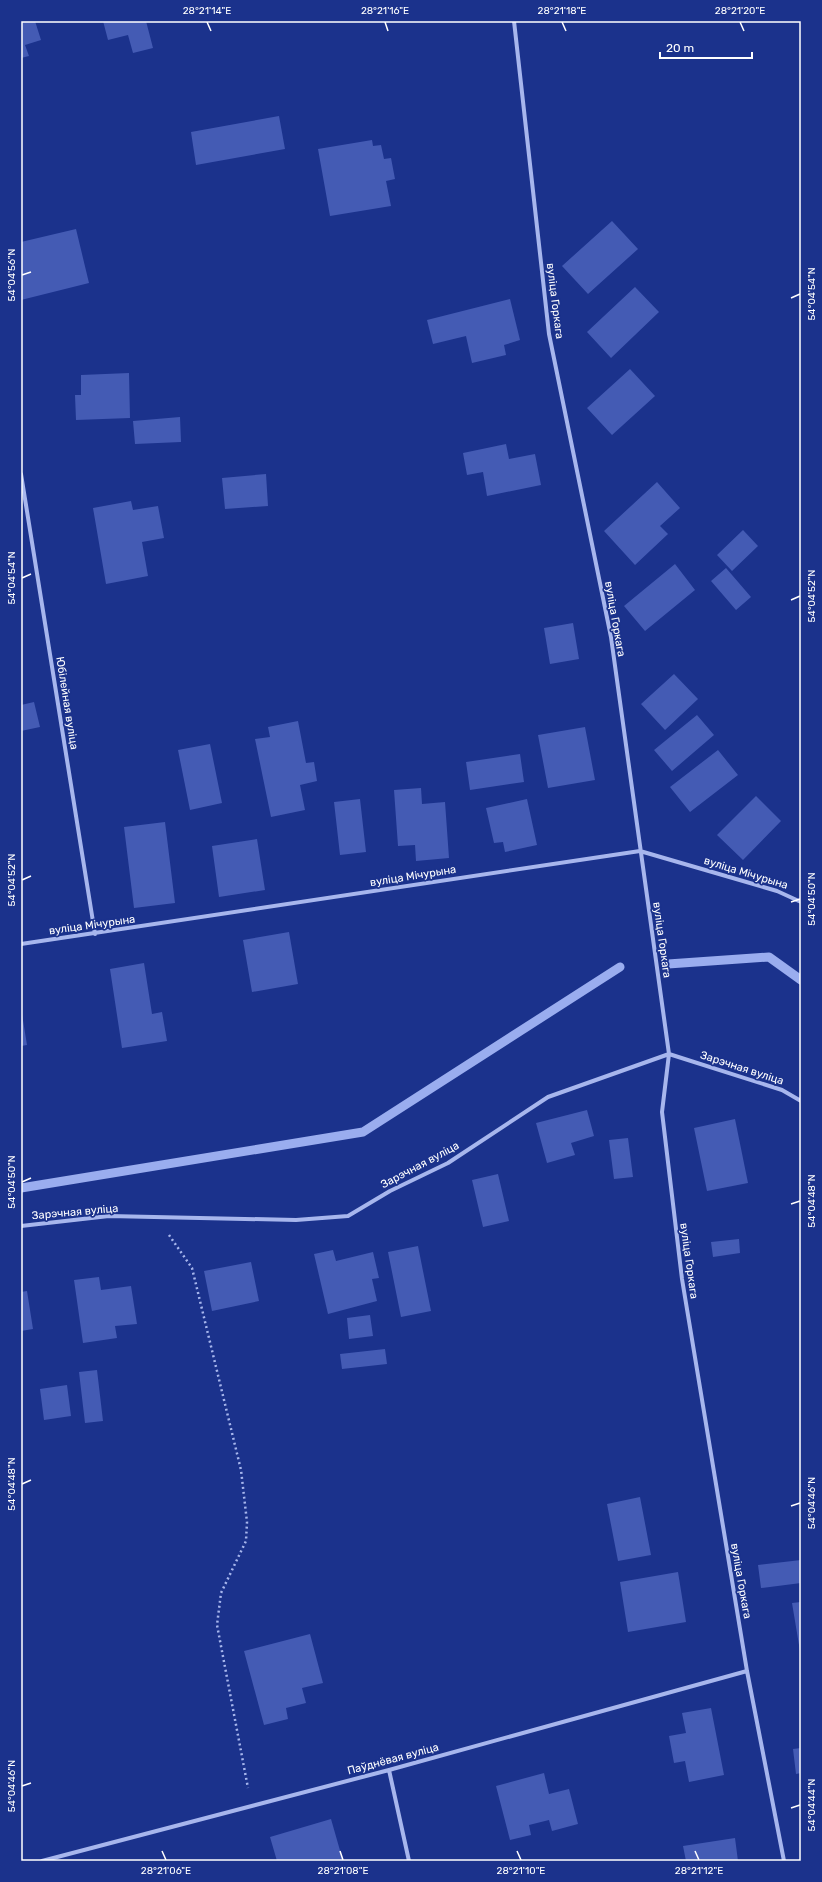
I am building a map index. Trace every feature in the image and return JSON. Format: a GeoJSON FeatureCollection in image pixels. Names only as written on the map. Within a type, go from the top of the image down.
{"type":"FeatureCollection","features":[{"type":"Feature","properties":{"kind":"street","name":"вуліца Горкага"},"geometry":{"type":"LineString","coordinates":[[514,21],[549,334],[610,637],[669,1054],[662,1112],[682,1279],[748,1671],[784,1861]]}},
{"type":"Feature","properties":{"kind":"street","name":"Юбілейная вуліца"},"geometry":{"type":"LineString","coordinates":[[21,474],[95,934]]}},
{"type":"Feature","properties":{"kind":"street","name":"вуліца Мічурына"},"geometry":{"type":"LineString","coordinates":[[21,944],[640,851],[777,891],[801,902]]}},
{"type":"Feature","properties":{"kind":"street","name":"Зарэчная вуліца"},"geometry":{"type":"LineString","coordinates":[[21,1226],[109,1216],[296,1220],[348,1216],[390,1191],[448,1163],[548,1097],[669,1054],[782,1090],[801,1101]]}},
{"type":"Feature","properties":{"kind":"street","name":"Паўднёвая вуліца"},"geometry":{"type":"LineString","coordinates":[[42,1861],[389,1770],[748,1671]]}},
{"type":"Feature","properties":{"kind":"street"},"geometry":{"type":"LineString","coordinates":[[389,1770],[409,1861]]}},
{"type":"Feature","properties":{"kind":"path"},"geometry":{"type":"LineString","coordinates":[[156,1218],[192,1268],[241,1470],[247,1522],[246,1541],[221,1593],[217,1625],[252,1806]]}},
{"type":"Feature","properties":{"kind":"building"},"geometry":{"type":"Polygon","coordinates":[[[21,21],[35,21],[41,40],[25,45],[29,56],[21,58],[21,21]]]}},
{"type":"Feature","properties":{"kind":"building"},"geometry":{"type":"Polygon","coordinates":[[[103,21],[146,21],[153,48],[133,53],[128,35],[108,40],[103,21]]]}},
{"type":"Feature","properties":{"kind":"building"},"geometry":{"type":"Polygon","coordinates":[[[279,116],[285,149],[196,165],[191,132],[279,116]]]}},
{"type":"Feature","properties":{"kind":"building"},"geometry":{"type":"Polygon","coordinates":[[[372,140],[373,146],[381,145],[384,159],[391,158],[395,179],[386,181],[391,206],[330,216],[318,149],[372,140]]]}},
{"type":"Feature","properties":{"kind":"building"},"geometry":{"type":"Polygon","coordinates":[[[612,221],[638,249],[588,294],[562,266],[612,221]]]}},
{"type":"Feature","properties":{"kind":"building"},"geometry":{"type":"Polygon","coordinates":[[[76,229],[89,283],[21,300],[21,242],[76,229]]]}},
{"type":"Feature","properties":{"kind":"building"},"geometry":{"type":"Polygon","coordinates":[[[635,287],[659,312],[611,358],[587,332],[635,287]]]}},
{"type":"Feature","properties":{"kind":"building"},"geometry":{"type":"Polygon","coordinates":[[[510,299],[520,340],[504,345],[506,355],[472,363],[466,336],[433,344],[427,320],[510,299]]]}},
{"type":"Feature","properties":{"kind":"building"},"geometry":{"type":"Polygon","coordinates":[[[630,369],[655,396],[612,435],[587,408],[630,369]]]}},
{"type":"Feature","properties":{"kind":"building"},"geometry":{"type":"Polygon","coordinates":[[[129,373],[130,418],[76,420],[75,395],[81,395],[81,375],[129,373]]]}},
{"type":"Feature","properties":{"kind":"building"},"geometry":{"type":"Polygon","coordinates":[[[180,417],[181,442],[135,444],[133,421],[180,417]]]}},
{"type":"Feature","properties":{"kind":"building"},"geometry":{"type":"Polygon","coordinates":[[[506,444],[509,459],[535,454],[541,485],[487,496],[483,472],[467,475],[463,453],[506,444]]]}},
{"type":"Feature","properties":{"kind":"building"},"geometry":{"type":"Polygon","coordinates":[[[266,474],[268,506],[225,509],[222,478],[266,474]]]}},
{"type":"Feature","properties":{"kind":"building"},"geometry":{"type":"Polygon","coordinates":[[[657,482],[680,508],[660,526],[668,534],[635,565],[604,531],[657,482]]]}},
{"type":"Feature","properties":{"kind":"building"},"geometry":{"type":"Polygon","coordinates":[[[131,501],[133,510],[158,506],[164,538],[142,542],[148,576],[106,584],[93,508],[131,501]]]}},
{"type":"Feature","properties":{"kind":"building"},"geometry":{"type":"Polygon","coordinates":[[[743,530],[758,546],[732,571],[717,555],[743,530]]]}},
{"type":"Feature","properties":{"kind":"building"},"geometry":{"type":"Polygon","coordinates":[[[675,564],[695,590],[645,631],[624,606],[675,564]]]}},
{"type":"Feature","properties":{"kind":"building"},"geometry":{"type":"Polygon","coordinates":[[[726,568],[751,597],[736,610],[711,581],[726,568]]]}},
{"type":"Feature","properties":{"kind":"building"},"geometry":{"type":"Polygon","coordinates":[[[573,623],[579,659],[550,664],[544,628],[573,623]]]}},
{"type":"Feature","properties":{"kind":"building"},"geometry":{"type":"Polygon","coordinates":[[[674,674],[698,699],[665,730],[641,704],[674,674]]]}},
{"type":"Feature","properties":{"kind":"building"},"geometry":{"type":"Polygon","coordinates":[[[34,702],[40,727],[21,731],[21,705],[34,702]]]}},
{"type":"Feature","properties":{"kind":"building"},"geometry":{"type":"Polygon","coordinates":[[[697,715],[714,735],[672,771],[654,750],[697,715]]]}},
{"type":"Feature","properties":{"kind":"building"},"geometry":{"type":"Polygon","coordinates":[[[298,721],[306,763],[314,762],[317,781],[300,785],[305,810],[271,817],[255,739],[270,737],[268,727],[298,721]]]}},
{"type":"Feature","properties":{"kind":"building"},"geometry":{"type":"Polygon","coordinates":[[[585,727],[595,780],[548,788],[538,735],[585,727]]]}},
{"type":"Feature","properties":{"kind":"building"},"geometry":{"type":"Polygon","coordinates":[[[210,744],[222,803],[190,810],[178,750],[210,744]]]}},
{"type":"Feature","properties":{"kind":"building"},"geometry":{"type":"Polygon","coordinates":[[[718,750],[738,775],[690,812],[670,787],[718,750]]]}},
{"type":"Feature","properties":{"kind":"building"},"geometry":{"type":"Polygon","coordinates":[[[520,754],[524,782],[470,790],[466,762],[520,754]]]}},
{"type":"Feature","properties":{"kind":"building"},"geometry":{"type":"Polygon","coordinates":[[[421,788],[422,804],[445,802],[449,858],[416,861],[415,845],[398,846],[394,790],[421,788]]]}},
{"type":"Feature","properties":{"kind":"building"},"geometry":{"type":"Polygon","coordinates":[[[756,796],[781,821],[743,860],[717,835],[756,796]]]}},
{"type":"Feature","properties":{"kind":"building"},"geometry":{"type":"Polygon","coordinates":[[[360,799],[366,852],[340,855],[334,802],[360,799]]]}},
{"type":"Feature","properties":{"kind":"building"},"geometry":{"type":"Polygon","coordinates":[[[527,799],[537,845],[505,852],[503,842],[494,843],[486,808],[527,799]]]}},
{"type":"Feature","properties":{"kind":"building"},"geometry":{"type":"Polygon","coordinates":[[[165,822],[175,903],[134,908],[124,827],[165,822]]]}},
{"type":"Feature","properties":{"kind":"building"},"geometry":{"type":"Polygon","coordinates":[[[257,839],[265,890],[219,897],[212,846],[257,839]]]}},
{"type":"Feature","properties":{"kind":"building"},"geometry":{"type":"Polygon","coordinates":[[[289,932],[298,984],[252,992],[243,940],[289,932]]]}},
{"type":"Feature","properties":{"kind":"building"},"geometry":{"type":"Polygon","coordinates":[[[144,963],[152,1014],[162,1012],[167,1041],[122,1048],[110,969],[144,963]]]}},
{"type":"Feature","properties":{"kind":"building"},"geometry":{"type":"Polygon","coordinates":[[[21,1008],[27,1045],[21,1046],[21,1008]]]}},
{"type":"Feature","properties":{"kind":"building"},"geometry":{"type":"Polygon","coordinates":[[[587,1110],[594,1136],[571,1143],[575,1155],[547,1163],[536,1123],[587,1110]]]}},
{"type":"Feature","properties":{"kind":"building"},"geometry":{"type":"Polygon","coordinates":[[[735,1119],[748,1183],[707,1191],[694,1128],[735,1119]]]}},
{"type":"Feature","properties":{"kind":"building"},"geometry":{"type":"Polygon","coordinates":[[[628,1138],[633,1177],[614,1179],[609,1140],[628,1138]]]}},
{"type":"Feature","properties":{"kind":"building"},"geometry":{"type":"Polygon","coordinates":[[[498,1174],[509,1221],[483,1227],[472,1180],[498,1174]]]}},
{"type":"Feature","properties":{"kind":"building"},"geometry":{"type":"Polygon","coordinates":[[[739,1239],[740,1253],[713,1257],[711,1242],[739,1239]]]}},
{"type":"Feature","properties":{"kind":"building"},"geometry":{"type":"Polygon","coordinates":[[[418,1246],[431,1311],[401,1317],[388,1252],[418,1246]]]}},
{"type":"Feature","properties":{"kind":"building"},"geometry":{"type":"Polygon","coordinates":[[[333,1250],[336,1261],[373,1252],[379,1278],[372,1279],[377,1301],[328,1314],[314,1254],[333,1250]]]}},
{"type":"Feature","properties":{"kind":"building"},"geometry":{"type":"Polygon","coordinates":[[[251,1262],[259,1301],[212,1311],[204,1271],[251,1262]]]}},
{"type":"Feature","properties":{"kind":"building"},"geometry":{"type":"Polygon","coordinates":[[[99,1277],[101,1290],[131,1286],[137,1324],[115,1326],[117,1338],[83,1343],[74,1280],[99,1277]]]}},
{"type":"Feature","properties":{"kind":"building"},"geometry":{"type":"Polygon","coordinates":[[[27,1291],[33,1329],[21,1331],[21,1292],[27,1291]]]}},
{"type":"Feature","properties":{"kind":"building"},"geometry":{"type":"Polygon","coordinates":[[[370,1315],[373,1336],[349,1339],[347,1318],[370,1315]]]}},
{"type":"Feature","properties":{"kind":"building"},"geometry":{"type":"Polygon","coordinates":[[[385,1349],[387,1364],[342,1369],[340,1354],[385,1349]]]}},
{"type":"Feature","properties":{"kind":"building"},"geometry":{"type":"Polygon","coordinates":[[[97,1370],[103,1421],[85,1423],[79,1372],[97,1370]]]}},
{"type":"Feature","properties":{"kind":"building"},"geometry":{"type":"Polygon","coordinates":[[[67,1385],[71,1416],[44,1420],[40,1389],[67,1385]]]}},
{"type":"Feature","properties":{"kind":"building"},"geometry":{"type":"Polygon","coordinates":[[[640,1497],[651,1555],[618,1561],[607,1504],[640,1497]]]}},
{"type":"Feature","properties":{"kind":"building"},"geometry":{"type":"Polygon","coordinates":[[[801,1560],[801,1583],[761,1588],[758,1565],[801,1560]]]}},
{"type":"Feature","properties":{"kind":"building"},"geometry":{"type":"Polygon","coordinates":[[[678,1572],[686,1622],[628,1632],[620,1582],[678,1572]]]}},
{"type":"Feature","properties":{"kind":"building"},"geometry":{"type":"Polygon","coordinates":[[[801,1602],[801,1651],[800,1651],[792,1603],[801,1602]]]}},
{"type":"Feature","properties":{"kind":"building"},"geometry":{"type":"Polygon","coordinates":[[[310,1634],[323,1683],[302,1688],[306,1703],[286,1708],[288,1719],[264,1725],[244,1651],[310,1634]]]}},
{"type":"Feature","properties":{"kind":"building"},"geometry":{"type":"Polygon","coordinates":[[[711,1708],[724,1775],[689,1782],[685,1761],[674,1763],[669,1736],[686,1733],[682,1713],[711,1708]]]}},
{"type":"Feature","properties":{"kind":"building"},"geometry":{"type":"Polygon","coordinates":[[[801,1748],[801,1773],[796,1774],[793,1749],[801,1748]]]}},
{"type":"Feature","properties":{"kind":"building"},"geometry":{"type":"Polygon","coordinates":[[[544,1773],[549,1794],[569,1789],[578,1824],[552,1831],[549,1820],[529,1825],[531,1835],[510,1840],[496,1786],[544,1773]]]}},
{"type":"Feature","properties":{"kind":"building"},"geometry":{"type":"Polygon","coordinates":[[[331,1819],[343,1861],[277,1861],[270,1837],[331,1819]]]}},
{"type":"Feature","properties":{"kind":"building"},"geometry":{"type":"Polygon","coordinates":[[[735,1838],[738,1861],[686,1861],[683,1846],[735,1838]]]}},
{"type":"Feature","properties":{"kind":"waterway"},"geometry":{"type":"LineString","coordinates":[[668,964],[769,957],[801,980]]}},
{"type":"Feature","properties":{"kind":"waterway"},"geometry":{"type":"LineString","coordinates":[[21,1188],[363,1132],[620,967]]}}]}
